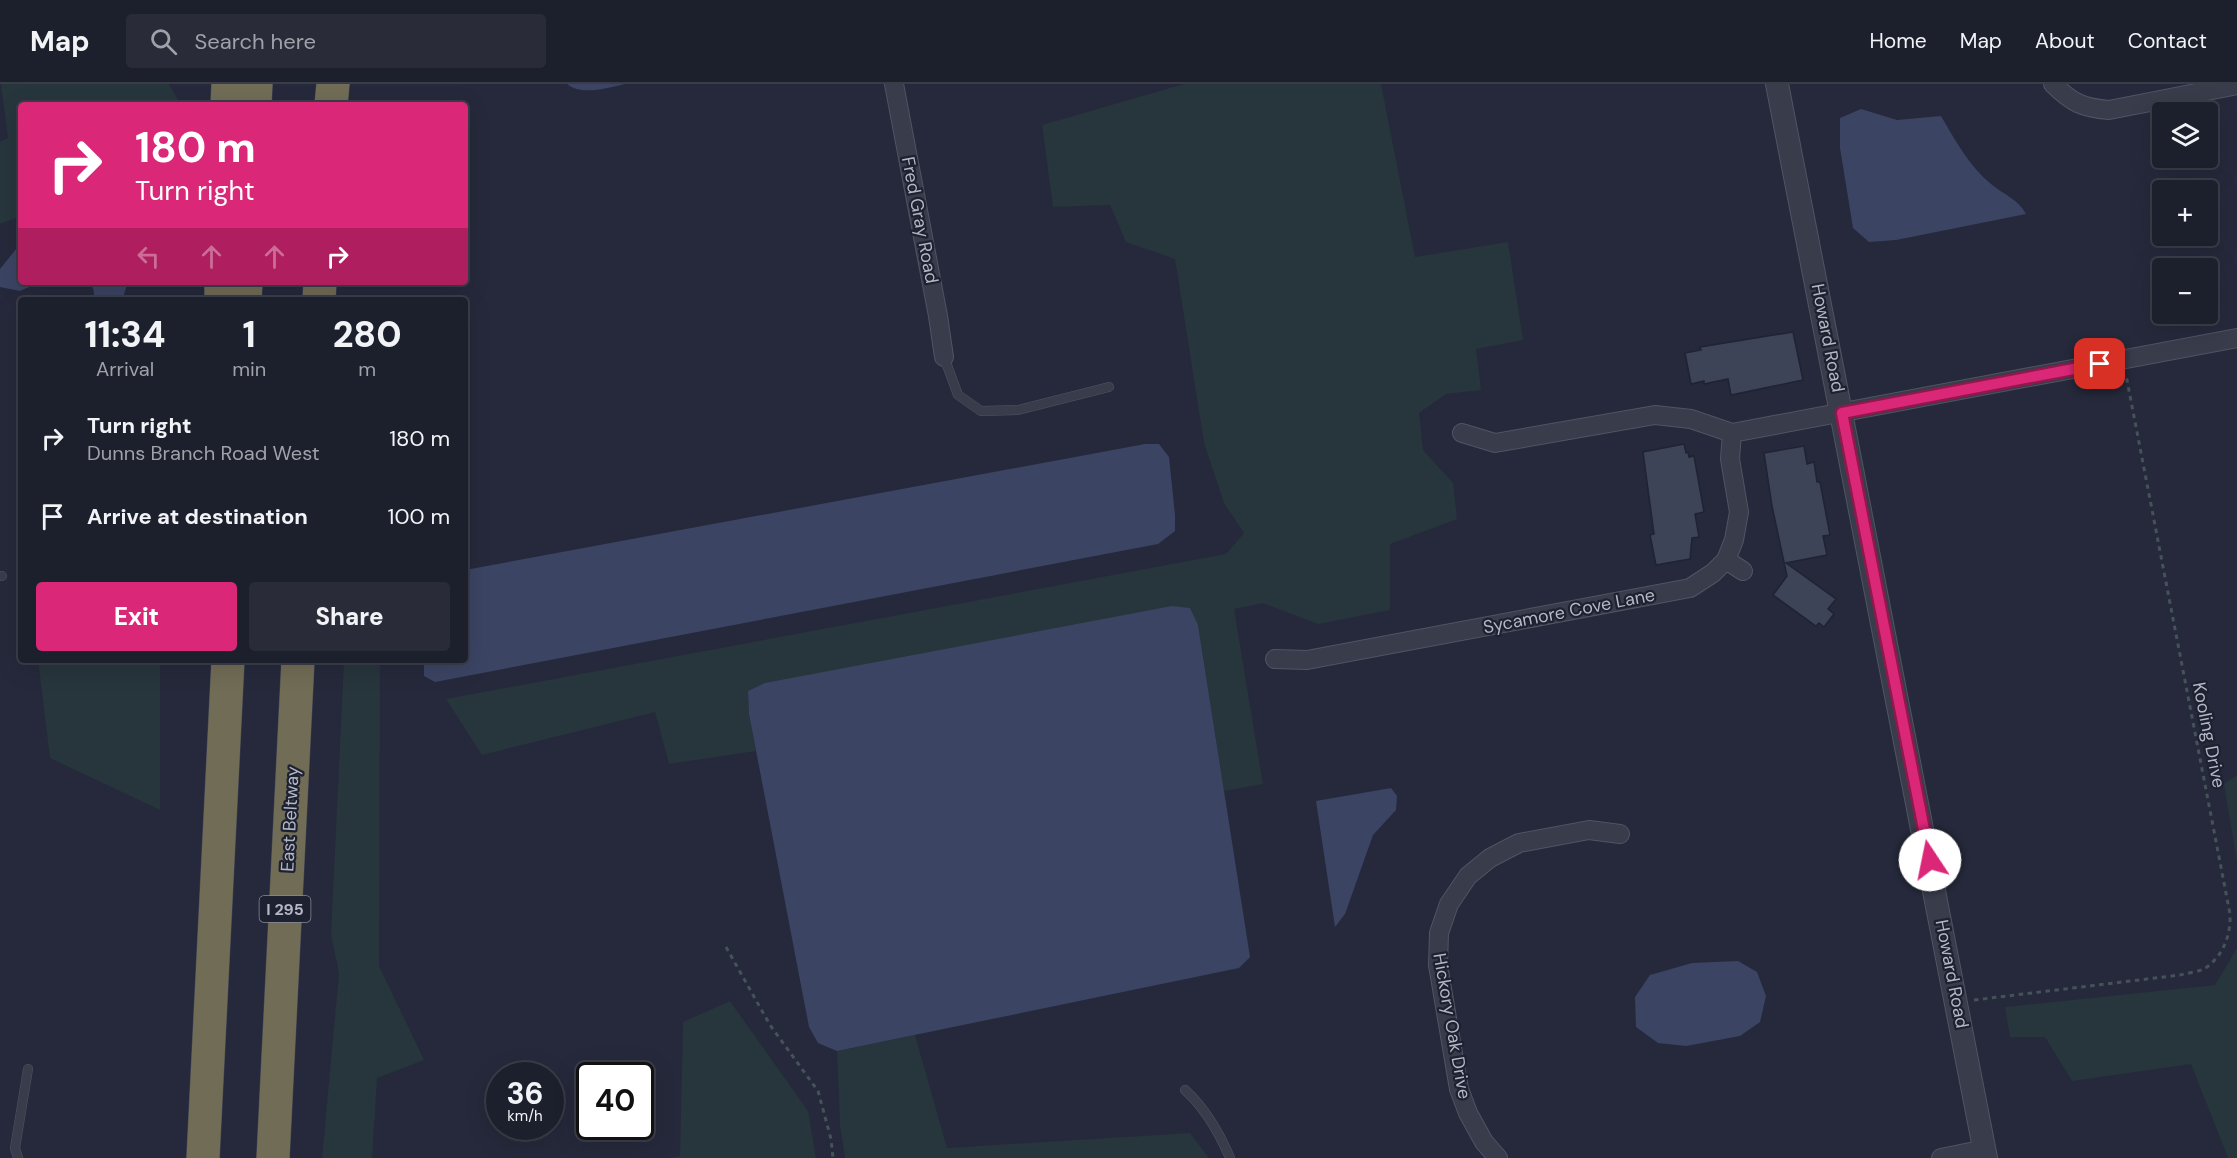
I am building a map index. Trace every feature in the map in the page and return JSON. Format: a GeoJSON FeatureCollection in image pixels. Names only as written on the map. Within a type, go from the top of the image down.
{"type":"FeatureCollection","features":[{"type":"Feature","properties":{"kind":"highway"},"geometry":{"type":"LineString","coordinates":[[227,102],[228,84]]}},
{"type":"Feature","properties":{"kind":"highway"},"geometry":{"type":"LineString","coordinates":[[255,102],[256,84]]}},
{"type":"Feature","properties":{"kind":"highway"},"geometry":{"type":"LineString","coordinates":[[331,102],[333,84]]}},
{"type":"Feature","properties":{"kind":"highway"},"geometry":{"type":"LineString","coordinates":[[211,1004],[212,663]]}},
{"type":"Feature","properties":{"kind":"highway"},"geometry":{"type":"LineString","coordinates":[[203,1158],[228,663]]}},
{"type":"Feature","properties":{"kind":"highway","name":"East Beltway"},"geometry":{"type":"LineString","coordinates":[[273,1158],[298,663]]}},
{"type":"Feature","properties":{"kind":"street","name":"Fred Gray Road"},"geometry":{"type":"LineString","coordinates":[[894,84],[944,357]]}},
{"type":"Feature","properties":{"kind":"street","name":"Howard Road"},"geometry":{"type":"LineString","coordinates":[[1777,84],[1985,1154]]}},
{"type":"Feature","properties":{"kind":"street"},"geometry":{"type":"LineString","coordinates":[[2053,84],[2065,96],[2088,109],[2109,110],[2237,85]]}},
{"type":"Feature","properties":{"kind":"street"},"geometry":{"type":"LineString","coordinates":[[1462,433],[1495,443],[1655,415],[1691,419],[1732,433],[2237,338]]}},
{"type":"Feature","properties":{"kind":"street"},"geometry":{"type":"LineString","coordinates":[[1732,433],[1730,459],[1739,512],[1734,540],[1726,560],[1743,571]]}},
{"type":"Feature","properties":{"kind":"street","name":"Sycamore Cove Lane"},"geometry":{"type":"LineString","coordinates":[[1275,658],[1307,660],[1690,588],[1713,573],[1726,560]]}},
{"type":"Feature","properties":{"kind":"street","name":"Hickory Oak Drive"},"geometry":{"type":"LineString","coordinates":[[1498,1158],[1484,1142],[1468,1113],[1459,1089],[1438,965],[1439,933],[1449,904],[1468,876],[1490,858],[1519,843],[1589,830],[1620,834]]}},
{"type":"Feature","properties":{"kind":"street"},"geometry":{"type":"LineString","coordinates":[[1941,1158],[1985,1154]]}},
{"type":"Feature","properties":{"kind":"lane"},"geometry":{"type":"LineString","coordinates":[[944,357],[958,395],[981,411],[1018,410],[1109,387]]}},
{"type":"Feature","properties":{"kind":"lane"},"geometry":{"type":"LineString","coordinates":[[18,1158],[15,1148],[28,1069]]}},
{"type":"Feature","properties":{"kind":"lane"},"geometry":{"type":"LineString","coordinates":[[1185,1090],[1199,1103],[1220,1134],[1230,1158]]}},
{"type":"Feature","properties":{"kind":"path","name":"Kooling Drive"},"geometry":{"type":"LineString","coordinates":[[1957,1002],[2180,975],[2202,969],[2216,959],[2225,946],[2231,926],[2123,360]]}},
{"type":"Feature","properties":{"kind":"path"},"geometry":{"type":"LineString","coordinates":[[726,947],[770,1024],[818,1091],[831,1139],[833,1158]]}},
{"type":"Feature","properties":{"kind":"shaded area"},"geometry":{"type":"Polygon","coordinates":[[[1,84],[169,84],[179,102],[18,102],[18,217],[0,224],[0,142],[8,138],[1,84]]]}},
{"type":"Feature","properties":{"kind":"shaded area"},"geometry":{"type":"Polygon","coordinates":[[[1184,84],[1381,84],[1415,257],[1508,242],[1523,340],[1476,349],[1481,390],[1446,394],[1419,413],[1423,450],[1453,483],[1457,519],[1390,544],[1390,610],[1318,624],[1263,603],[1234,609],[1263,784],[1224,791],[1198,625],[748,691],[749,714],[756,751],[669,764],[655,712],[482,755],[446,699],[1226,554],[1244,533],[1224,503],[1204,443],[1175,259],[1126,242],[1110,205],[1053,207],[1042,125],[1184,84]]]}},
{"type":"Feature","properties":{"kind":"shaded area"},"geometry":{"type":"Polygon","coordinates":[[[38,663],[160,663],[160,810],[50,758],[38,663]]]}},
{"type":"Feature","properties":{"kind":"shaded area"},"geometry":{"type":"Polygon","coordinates":[[[344,663],[380,663],[379,966],[424,1060],[377,1078],[372,1158],[322,1158],[339,973],[331,935],[344,663]]]}},
{"type":"Feature","properties":{"kind":"shaded area"},"geometry":{"type":"Polygon","coordinates":[[[2237,775],[2237,862],[2224,784],[2237,775]]]}},
{"type":"Feature","properties":{"kind":"shaded area"},"geometry":{"type":"Polygon","coordinates":[[[2237,948],[2237,1158],[2228,1158],[2191,1064],[2072,1081],[2045,1037],[2010,1037],[2005,1007],[2215,985],[2237,948]]]}},
{"type":"Feature","properties":{"kind":"shaded area"},"geometry":{"type":"Polygon","coordinates":[[[730,1001],[808,1111],[816,1158],[670,1158],[680,1156],[683,1022],[730,1001]]]}},
{"type":"Feature","properties":{"kind":"shaded area"},"geometry":{"type":"Polygon","coordinates":[[[915,1035],[947,1148],[1190,1133],[1209,1158],[845,1158],[840,1125],[837,1051],[915,1035]]]}},
{"type":"Feature","properties":{"kind":"water"},"geometry":{"type":"Polygon","coordinates":[[[567,84],[625,84],[603,89],[580,90],[567,84]]]}},
{"type":"Feature","properties":{"kind":"water"},"geometry":{"type":"Polygon","coordinates":[[[1861,109],[1897,120],[1941,116],[1976,169],[1991,184],[2015,201],[2026,214],[1896,240],[1869,242],[1853,228],[1840,148],[1840,118],[1861,109]]]}},
{"type":"Feature","properties":{"kind":"water"},"geometry":{"type":"Polygon","coordinates":[[[18,247],[18,285],[33,285],[20,291],[0,287],[0,269],[18,247]]]}},
{"type":"Feature","properties":{"kind":"water"},"geometry":{"type":"Polygon","coordinates":[[[91,285],[127,285],[123,297],[94,297],[91,285]]]}},
{"type":"Feature","properties":{"kind":"water"},"geometry":{"type":"Polygon","coordinates":[[[1145,444],[1159,444],[1169,457],[1175,531],[1158,544],[435,682],[424,676],[424,663],[468,663],[468,569],[1145,444]]]}},
{"type":"Feature","properties":{"kind":"water"},"geometry":{"type":"Polygon","coordinates":[[[1172,606],[1190,608],[1198,625],[1250,957],[1239,968],[837,1051],[818,1043],[809,1027],[749,714],[748,691],[765,683],[1172,606]]]}},
{"type":"Feature","properties":{"kind":"water"},"geometry":{"type":"Polygon","coordinates":[[[1391,788],[1397,796],[1396,810],[1373,835],[1345,914],[1335,927],[1316,801],[1391,788]]]}},
{"type":"Feature","properties":{"kind":"water"},"geometry":{"type":"Polygon","coordinates":[[[1738,961],[1757,972],[1766,996],[1760,1022],[1740,1036],[1686,1046],[1658,1043],[1636,1027],[1635,997],[1650,975],[1692,963],[1738,961]]]}},
{"type":"Feature","properties":{"kind":"building"},"geometry":{"type":"Polygon","coordinates":[[[1793,332],[1803,380],[1731,395],[1728,379],[1691,384],[1685,353],[1701,350],[1700,347],[1793,332]]]}},
{"type":"Feature","properties":{"kind":"building"},"geometry":{"type":"Polygon","coordinates":[[[1684,444],[1689,457],[1694,456],[1704,512],[1695,514],[1699,537],[1692,538],[1690,559],[1656,565],[1650,535],[1654,534],[1643,452],[1684,444]]]}},
{"type":"Feature","properties":{"kind":"building"},"geometry":{"type":"Polygon","coordinates":[[[1804,446],[1807,464],[1814,462],[1817,482],[1820,482],[1830,535],[1823,536],[1827,555],[1786,563],[1836,599],[1828,609],[1834,614],[1824,627],[1819,623],[1816,626],[1773,595],[1787,576],[1772,506],[1764,453],[1804,446]]]}},
{"type":"Feature","properties":{"kind":"route"},"geometry":{"type":"LineString","coordinates":[[1930,860],[1842,413],[2100,364]]}}]}
